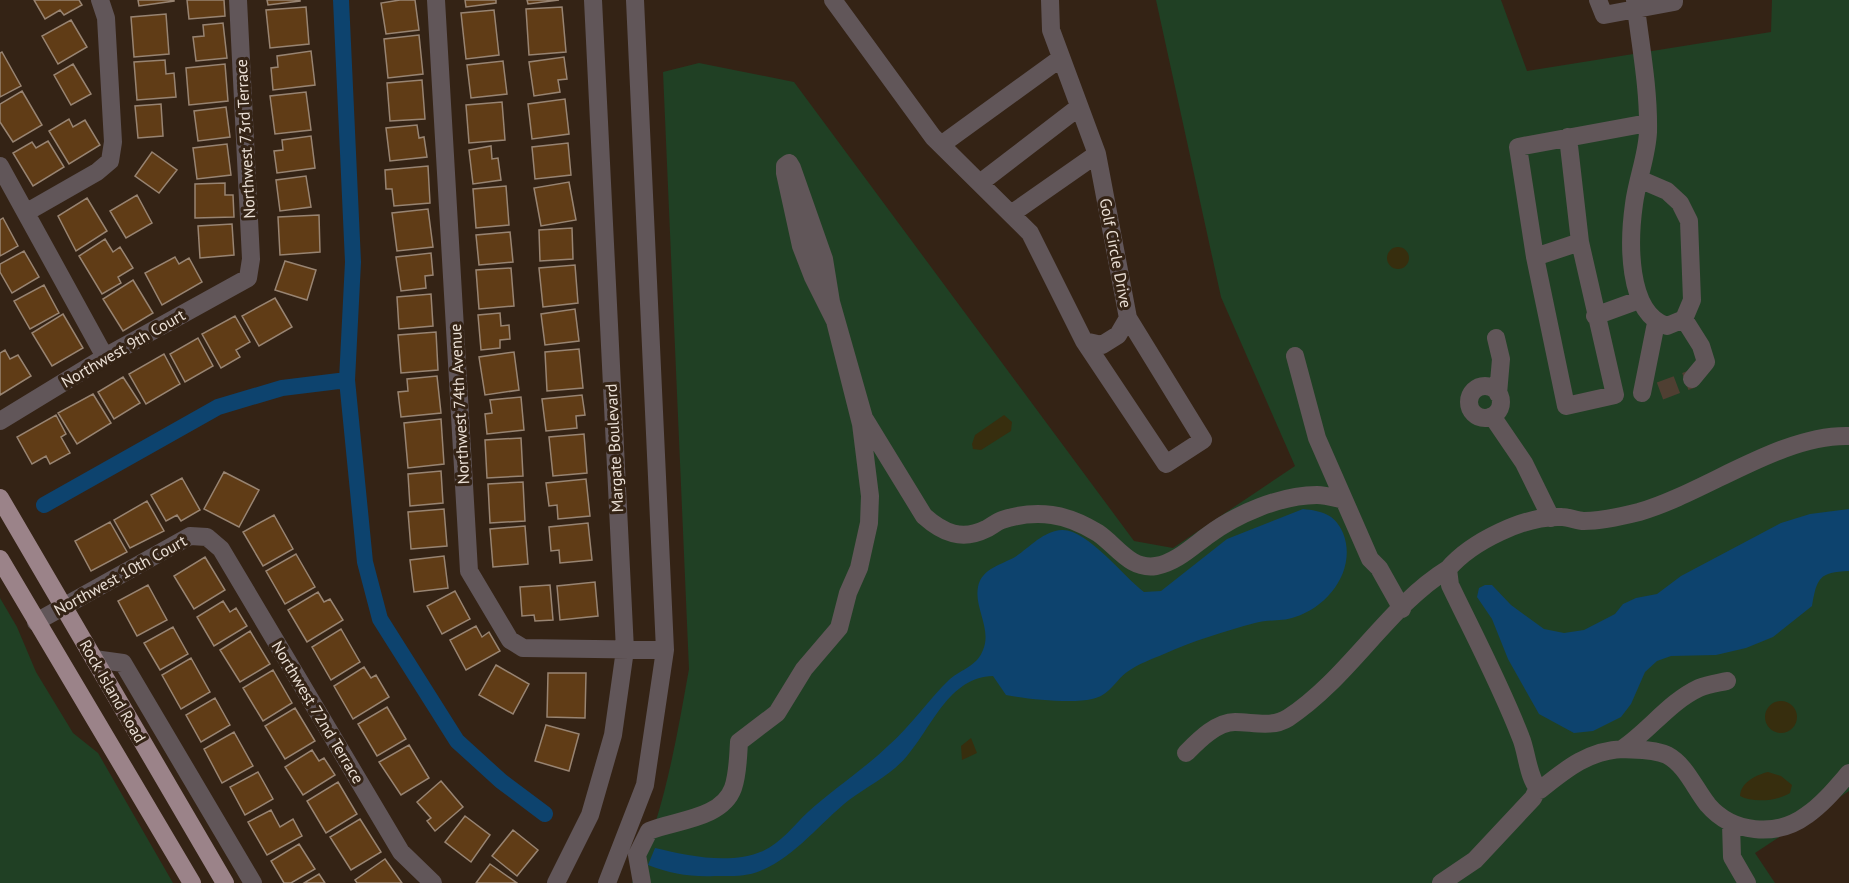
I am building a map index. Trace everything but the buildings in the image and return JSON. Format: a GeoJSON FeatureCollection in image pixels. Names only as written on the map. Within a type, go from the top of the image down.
{"type":"FeatureCollection","features":[{"type":"Feature","properties":{"kind":"main road","name":"Rock Island Road"},"geometry":{"type":"LineString","coordinates":[[0,498],[225,883]]}},
{"type":"Feature","properties":{"kind":"main road","name":"Rock Island Road"},"geometry":{"type":"LineString","coordinates":[[0,559],[192,883]]}},
{"type":"Feature","properties":{"kind":"street"},"geometry":{"type":"LineString","coordinates":[[27,212],[97,172],[110,161],[113,142],[106,29],[100,0]]}},
{"type":"Feature","properties":{"kind":"street","name":"Northwest 73rd Terrace"},"geometry":{"type":"LineString","coordinates":[[238,0],[251,259],[248,278]]}},
{"type":"Feature","properties":{"kind":"street","name":"Northwest 74th Avenue"},"geometry":{"type":"LineString","coordinates":[[436,0],[469,571],[510,640],[523,648],[665,650]]}},
{"type":"Feature","properties":{"kind":"street","name":"Margate Boulevard"},"geometry":{"type":"LineString","coordinates":[[556,883],[593,805],[613,735],[625,650],[592,0]]}},
{"type":"Feature","properties":{"kind":"street"},"geometry":{"type":"LineString","coordinates":[[607,883],[645,785],[665,650],[635,0]]}},
{"type":"Feature","properties":{"kind":"street"},"geometry":{"type":"LineString","coordinates":[[833,0],[913,112],[941,145],[1030,233],[1084,341],[1166,464],[1203,440],[1128,318]]}},
{"type":"Feature","properties":{"kind":"street","name":"Golf Circle Drive"},"geometry":{"type":"LineString","coordinates":[[1050,0],[1051,30],[1097,154],[1128,318],[1118,335],[1102,345],[1084,341]]}},
{"type":"Feature","properties":{"kind":"street"},"geometry":{"type":"LineString","coordinates":[[1598,0],[1604,15],[1635,6],[1674,2],[1674,0]]}},
{"type":"Feature","properties":{"kind":"street"},"geometry":{"type":"LineString","coordinates":[[1635,6],[1648,123],[1634,203],[1632,249],[1639,300],[1656,323],[1667,326],[1684,319],[1692,300],[1689,221],[1680,203],[1667,191],[1639,179]]}},
{"type":"Feature","properties":{"kind":"street"},"geometry":{"type":"LineString","coordinates":[[941,145],[1061,58]]}},
{"type":"Feature","properties":{"kind":"street"},"geometry":{"type":"LineString","coordinates":[[980,183],[1079,107]]}},
{"type":"Feature","properties":{"kind":"street"},"geometry":{"type":"LineString","coordinates":[[1648,123],[1518,147],[1535,257],[1566,406],[1615,395],[1651,392],[1656,323]]}},
{"type":"Feature","properties":{"kind":"street"},"geometry":{"type":"LineString","coordinates":[[1568,137],[1580,242],[1615,395]]}},
{"type":"Feature","properties":{"kind":"street"},"geometry":{"type":"LineString","coordinates":[[1011,214],[1097,154]]}},
{"type":"Feature","properties":{"kind":"street"},"geometry":{"type":"LineString","coordinates":[[642,883],[637,855],[649,831],[710,811],[726,800],[733,790],[739,742],[777,713],[804,669],[834,636],[843,617],[848,593],[863,553],[870,496],[861,424],[835,321],[813,277],[801,246],[785,173],[784,166],[789,163],[824,260],[831,302],[864,418],[924,516],[936,526],[954,535],[972,535],[1000,521],[1022,515],[1051,515],[1077,522],[1098,534],[1132,562],[1143,566],[1157,566],[1188,550],[1228,523],[1271,505],[1300,496],[1320,495],[1344,500]]}},
{"type":"Feature","properties":{"kind":"street"},"geometry":{"type":"LineString","coordinates":[[0,166],[105,357]]}},
{"type":"Feature","properties":{"kind":"street"},"geometry":{"type":"LineString","coordinates":[[1535,257],[1580,242]]}},
{"type":"Feature","properties":{"kind":"street","name":"Northwest 9th Court"},"geometry":{"type":"LineString","coordinates":[[0,421],[105,357],[248,278]]}},
{"type":"Feature","properties":{"kind":"street"},"geometry":{"type":"LineString","coordinates":[[1596,316],[1639,300]]}},
{"type":"Feature","properties":{"kind":"street"},"geometry":{"type":"LineString","coordinates":[[1684,319],[1701,346],[1706,362],[1692,379]]}},
{"type":"Feature","properties":{"kind":"street"},"geometry":{"type":"LineString","coordinates":[[1496,338],[1501,358],[1499,408],[1492,416],[1480,417],[1471,411],[1468,400],[1473,390],[1483,386],[1494,388],[1498,394]]}},
{"type":"Feature","properties":{"kind":"street"},"geometry":{"type":"LineString","coordinates":[[1294,356],[1317,438],[1370,559],[1370,573],[1375,579],[1385,582],[1402,609]]}},
{"type":"Feature","properties":{"kind":"street"},"geometry":{"type":"LineString","coordinates":[[1492,416],[1524,463],[1551,518]]}},
{"type":"Feature","properties":{"kind":"street"},"geometry":{"type":"LineString","coordinates":[[1186,753],[1200,738],[1232,722],[1270,724],[1285,720],[1310,702],[1402,609],[1446,575],[1477,543],[1532,521],[1560,517],[1584,521],[1638,512],[1680,497],[1798,445],[1824,438],[1849,436]]}},
{"type":"Feature","properties":{"kind":"street","name":"Northwest 10th Court"},"geometry":{"type":"LineString","coordinates":[[36,621],[190,536],[207,537]]}},
{"type":"Feature","properties":{"kind":"street","name":"Northwest 72nd Terrace"},"geometry":{"type":"LineString","coordinates":[[207,537],[221,549],[401,852],[433,883]]}},
{"type":"Feature","properties":{"kind":"street"},"geometry":{"type":"LineString","coordinates":[[1441,883],[1475,860],[1533,798],[1538,788],[1514,718],[1446,575]]}},
{"type":"Feature","properties":{"kind":"street"},"geometry":{"type":"LineString","coordinates":[[94,658],[123,663],[253,883]]}},
{"type":"Feature","properties":{"kind":"street"},"geometry":{"type":"LineString","coordinates":[[1624,749],[1643,735],[1656,718],[1699,688],[1727,681]]}},
{"type":"Feature","properties":{"kind":"street"},"geometry":{"type":"LineString","coordinates":[[1538,788],[1540,790],[1582,758],[1612,749],[1648,750],[1668,756],[1690,778],[1707,804],[1733,829],[1767,829],[1786,826],[1806,816],[1849,773]]}},
{"type":"Feature","properties":{"kind":"street"},"geometry":{"type":"LineString","coordinates":[[1733,829],[1732,857],[1747,883]]}},
{"type":"Feature","properties":{"kind":"green space"},"geometry":{"type":"Polygon","coordinates":[[[1156,0],[1501,0],[1527,71],[1771,32],[1772,0],[1849,0],[1849,791],[1755,853],[1775,883],[632,883],[661,805],[674,751],[689,669],[663,72],[699,63],[794,82],[1134,541],[1173,548],[1295,466],[1221,297],[1156,0]]]}},
{"type":"Feature","properties":{"kind":"green space"},"geometry":{"type":"Polygon","coordinates":[[[0,598],[17,627],[36,672],[73,733],[98,753],[173,883],[0,883],[0,598]]]}},
{"type":"Feature","properties":{"kind":"sand"},"geometry":{"type":"Polygon","coordinates":[[[1398,247],[1406,250],[1409,258],[1406,266],[1398,269],[1390,266],[1387,258],[1390,250],[1398,247]]]}},
{"type":"Feature","properties":{"kind":"sand"},"geometry":{"type":"Polygon","coordinates":[[[1004,415],[1012,422],[1011,431],[981,450],[973,449],[975,435],[1004,415]]]}},
{"type":"Feature","properties":{"kind":"sand"},"geometry":{"type":"Polygon","coordinates":[[[1781,701],[1793,705],[1797,717],[1793,729],[1781,733],[1769,729],[1765,717],[1769,705],[1781,701]]]}},
{"type":"Feature","properties":{"kind":"sand"},"geometry":{"type":"Polygon","coordinates":[[[971,738],[977,753],[962,760],[961,746],[971,738]]]}},
{"type":"Feature","properties":{"kind":"sand"},"geometry":{"type":"Polygon","coordinates":[[[1768,772],[1781,776],[1792,785],[1790,793],[1779,798],[1765,800],[1751,800],[1740,796],[1746,783],[1768,772]]]}},
{"type":"Feature","properties":{"kind":"water"},"geometry":{"type":"Polygon","coordinates":[[[1303,509],[1322,512],[1332,518],[1343,533],[1346,546],[1343,572],[1337,584],[1329,595],[1308,612],[1290,619],[1244,626],[1175,649],[1131,669],[1107,692],[1092,699],[1062,701],[1006,695],[993,676],[978,679],[953,694],[900,763],[849,800],[796,848],[773,865],[760,871],[738,876],[706,876],[673,873],[648,865],[655,848],[709,858],[737,858],[770,848],[781,839],[808,812],[896,738],[950,679],[977,660],[985,642],[977,595],[980,581],[988,571],[1015,557],[1049,533],[1062,530],[1083,537],[1144,592],[1161,591],[1227,539],[1303,509]]]}},
{"type":"Feature","properties":{"kind":"water"},"geometry":{"type":"Polygon","coordinates":[[[1849,509],[1849,571],[1831,573],[1821,578],[1812,606],[1773,637],[1746,648],[1716,655],[1671,656],[1657,661],[1645,672],[1631,704],[1621,717],[1593,731],[1574,733],[1539,714],[1508,659],[1492,619],[1477,597],[1479,588],[1492,585],[1511,605],[1544,629],[1564,633],[1584,630],[1615,614],[1623,604],[1636,598],[1657,594],[1681,576],[1781,523],[1810,514],[1849,509]]]}},
{"type":"Feature","properties":{"kind":"waterway"},"geometry":{"type":"LineString","coordinates":[[341,0],[353,262],[347,380],[365,562],[380,619],[457,741],[501,781],[545,814]]}},
{"type":"Feature","properties":{"kind":"waterway"},"geometry":{"type":"LineString","coordinates":[[44,505],[218,407],[282,388],[347,380]]}},
{"type":"Feature","properties":{"kind":"tunnel"},"geometry":{"type":"LineString","coordinates":[[1660,391],[1692,379]]}}]}
